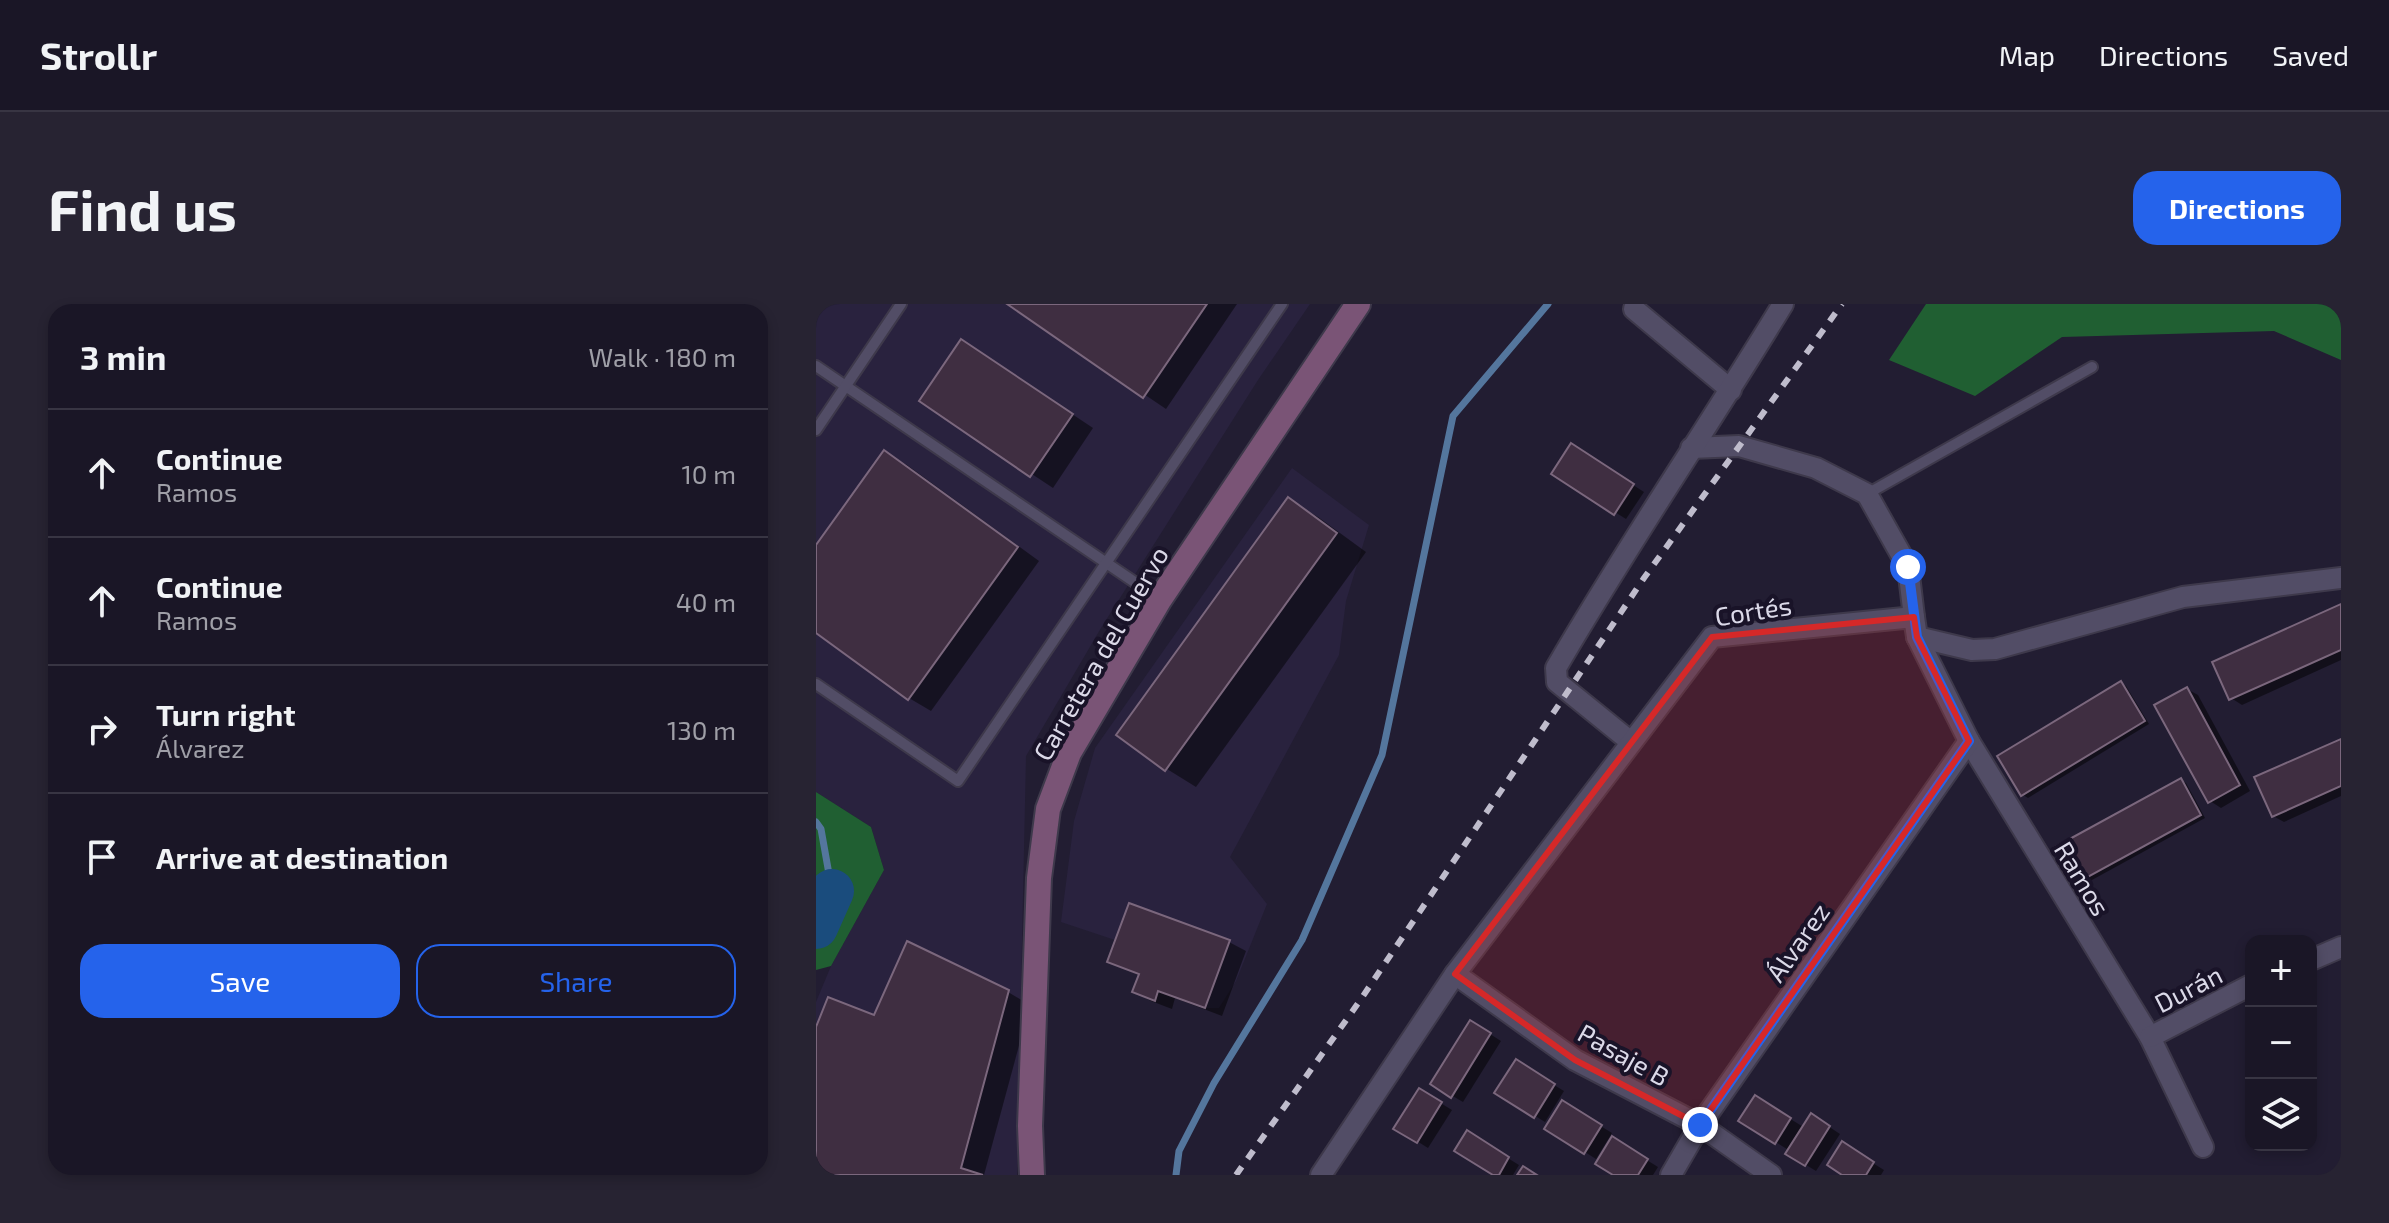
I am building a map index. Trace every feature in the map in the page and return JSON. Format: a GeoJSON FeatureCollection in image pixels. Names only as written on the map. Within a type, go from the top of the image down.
{"type":"FeatureCollection","features":[{"type":"Feature","properties":{"kind":"street","name":"Carretera del Cuervo"},"geometry":{"type":"LineString","coordinates":[[1032,1175],[1030,1126],[1039,878],[1048,809],[1069,753],[1160,599],[1358,304]]}},
{"type":"Feature","properties":{"kind":"street"},"geometry":{"type":"LineString","coordinates":[[1631,742],[1557,682],[1556,668],[1619,560],[1731,390],[1783,304]]}},
{"type":"Feature","properties":{"kind":"street"},"geometry":{"type":"LineString","coordinates":[[1634,309],[1731,390]]}},
{"type":"Feature","properties":{"kind":"street"},"geometry":{"type":"LineString","coordinates":[[1691,448],[1739,446],[1816,468],[1867,494]]}},
{"type":"Feature","properties":{"kind":"street","name":"Ramos"},"geometry":{"type":"LineString","coordinates":[[1867,494],[1908,567],[1915,627],[1969,741],[2150,1037],[2203,1147]]}},
{"type":"Feature","properties":{"kind":"street","name":"Cortés"},"geometry":{"type":"LineString","coordinates":[[1321,1175],[1455,974],[1712,637],[1915,627],[1972,650],[1995,649],[2183,597],[2341,578]]}},
{"type":"Feature","properties":{"kind":"street","name":"Álvarez"},"geometry":{"type":"LineString","coordinates":[[1671,1175],[1700,1125],[1969,741]]}},
{"type":"Feature","properties":{"kind":"street"},"geometry":{"type":"LineString","coordinates":[[2317,957],[2341,947]]}},
{"type":"Feature","properties":{"kind":"street","name":"Pasaje B"},"geometry":{"type":"LineString","coordinates":[[1455,974],[1575,1060],[1700,1125],[1771,1175]]}},
{"type":"Feature","properties":{"kind":"street","name":"Durán"},"geometry":{"type":"LineString","coordinates":[[2150,1037],[2245,988]]}},
{"type":"Feature","properties":{"kind":"lane"},"geometry":{"type":"LineString","coordinates":[[816,430],[901,304]]}},
{"type":"Feature","properties":{"kind":"lane"},"geometry":{"type":"LineString","coordinates":[[816,684],[958,781],[1282,304]]}},
{"type":"Feature","properties":{"kind":"lane"},"geometry":{"type":"LineString","coordinates":[[816,366],[1160,599]]}},
{"type":"Feature","properties":{"kind":"lane"},"geometry":{"type":"LineString","coordinates":[[1867,494],[2092,367]]}},
{"type":"Feature","properties":{"kind":"highlighted area"},"geometry":{"type":"Polygon","coordinates":[[[1914,617],[1917,637],[1969,741],[1700,1125],[1575,1060],[1455,974],[1712,637],[1914,617]]]}},
{"type":"Feature","properties":{"kind":"shaded area"},"geometry":{"type":"Polygon","coordinates":[[[816,304],[1310,304],[1258,380],[1101,628],[1026,756],[1017,1175],[816,1175],[816,1002],[831,966],[884,870],[871,827],[816,792],[816,304]]]}},
{"type":"Feature","properties":{"kind":"shaded area"},"geometry":{"type":"Polygon","coordinates":[[[1292,468],[1369,525],[1346,601],[1339,655],[1230,857],[1267,904],[1236,981],[1219,1008],[1205,1008],[1159,991],[1155,1001],[1132,992],[1138,974],[1107,962],[1115,940],[1061,922],[1074,821],[1095,748],[1292,468]]]}},
{"type":"Feature","properties":{"kind":"green space"},"geometry":{"type":"Polygon","coordinates":[[[1926,304],[2341,304],[2341,360],[2274,331],[2062,337],[1975,396],[1889,360],[1926,304]]]}},
{"type":"Feature","properties":{"kind":"green space"},"geometry":{"type":"Polygon","coordinates":[[[816,792],[871,827],[884,870],[831,966],[816,970],[816,792]]]}},
{"type":"Feature","properties":{"kind":"building"},"geometry":{"type":"Polygon","coordinates":[[[1007,304],[1207,304],[1143,398],[1007,304]]]}},
{"type":"Feature","properties":{"kind":"building"},"geometry":{"type":"Polygon","coordinates":[[[961,339],[1073,414],[1030,477],[919,401],[961,339]]]}},
{"type":"Feature","properties":{"kind":"building"},"geometry":{"type":"Polygon","coordinates":[[[1571,443],[1634,484],[1614,515],[1551,474],[1571,443]]]}},
{"type":"Feature","properties":{"kind":"building"},"geometry":{"type":"Polygon","coordinates":[[[884,450],[1018,547],[908,700],[816,633],[816,545],[884,450]]]}},
{"type":"Feature","properties":{"kind":"building"},"geometry":{"type":"Polygon","coordinates":[[[1288,497],[1337,533],[1165,771],[1116,735],[1288,497]]]}},
{"type":"Feature","properties":{"kind":"building"},"geometry":{"type":"Polygon","coordinates":[[[2341,604],[2341,650],[2229,700],[2212,662],[2341,604]]]}},
{"type":"Feature","properties":{"kind":"building"},"geometry":{"type":"Polygon","coordinates":[[[2121,681],[2145,721],[2021,796],[1997,756],[2121,681]]]}},
{"type":"Feature","properties":{"kind":"building"},"geometry":{"type":"Polygon","coordinates":[[[2187,687],[2240,785],[2208,803],[2154,705],[2187,687]]]}},
{"type":"Feature","properties":{"kind":"building"},"geometry":{"type":"Polygon","coordinates":[[[2341,739],[2341,786],[2272,817],[2254,777],[2341,739]]]}},
{"type":"Feature","properties":{"kind":"building"},"geometry":{"type":"Polygon","coordinates":[[[2181,778],[2201,815],[2075,884],[2055,847],[2181,778]]]}},
{"type":"Feature","properties":{"kind":"building"},"geometry":{"type":"Polygon","coordinates":[[[1129,903],[1230,940],[1205,1008],[1158,991],[1155,1001],[1132,992],[1139,974],[1107,962],[1129,903]]]}},
{"type":"Feature","properties":{"kind":"building"},"geometry":{"type":"Polygon","coordinates":[[[907,941],[1009,990],[961,1168],[983,1175],[816,1175],[816,1027],[828,997],[874,1015],[907,941]]]}},
{"type":"Feature","properties":{"kind":"building"},"geometry":{"type":"Polygon","coordinates":[[[1470,1020],[1491,1033],[1451,1098],[1430,1084],[1470,1020]]]}},
{"type":"Feature","properties":{"kind":"building"},"geometry":{"type":"Polygon","coordinates":[[[1516,1059],[1555,1084],[1534,1118],[1494,1093],[1516,1059]]]}},
{"type":"Feature","properties":{"kind":"building"},"geometry":{"type":"Polygon","coordinates":[[[1419,1088],[1442,1102],[1417,1143],[1393,1129],[1419,1088]]]}},
{"type":"Feature","properties":{"kind":"building"},"geometry":{"type":"Polygon","coordinates":[[[1755,1095],[1791,1118],[1775,1144],[1738,1121],[1755,1095]]]}},
{"type":"Feature","properties":{"kind":"building"},"geometry":{"type":"Polygon","coordinates":[[[1562,1100],[1602,1125],[1584,1154],[1544,1129],[1562,1100]]]}},
{"type":"Feature","properties":{"kind":"building"},"geometry":{"type":"Polygon","coordinates":[[[1811,1113],[1830,1126],[1805,1166],[1785,1154],[1811,1113]]]}},
{"type":"Feature","properties":{"kind":"building"},"geometry":{"type":"Polygon","coordinates":[[[1467,1130],[1509,1157],[1499,1175],[1493,1175],[1454,1151],[1467,1130]]]}},
{"type":"Feature","properties":{"kind":"building"},"geometry":{"type":"Polygon","coordinates":[[[1612,1136],[1648,1159],[1638,1175],[1613,1175],[1595,1164],[1612,1136]]]}},
{"type":"Feature","properties":{"kind":"building"},"geometry":{"type":"Polygon","coordinates":[[[1842,1141],[1874,1162],[1866,1175],[1842,1175],[1827,1165],[1842,1141]]]}},
{"type":"Feature","properties":{"kind":"building"},"geometry":{"type":"Polygon","coordinates":[[[1523,1166],[1537,1175],[1517,1175],[1523,1166]]]}},
{"type":"Feature","properties":{"kind":"waterway"},"geometry":{"type":"LineString","coordinates":[[1176,1175],[1179,1151],[1214,1083],[1302,940],[1382,755],[1453,416],[1548,304]]}},
{"type":"Feature","properties":{"kind":"waterway"},"geometry":{"type":"LineString","coordinates":[[816,822],[821,829],[832,891]]}},
{"type":"Feature","properties":{"kind":"waterway"},"geometry":{"type":"LineString","coordinates":[[816,927],[832,891]]}},
{"type":"Feature","properties":{"kind":"railway"},"geometry":{"type":"LineString","coordinates":[[1236,1175],[1359,1002],[1644,578],[1842,304]]}},
{"type":"Feature","properties":{"kind":"route"},"geometry":{"type":"LineString","coordinates":[[1700,1125],[1969,741],[1917,637],[1908,567]]}}]}
